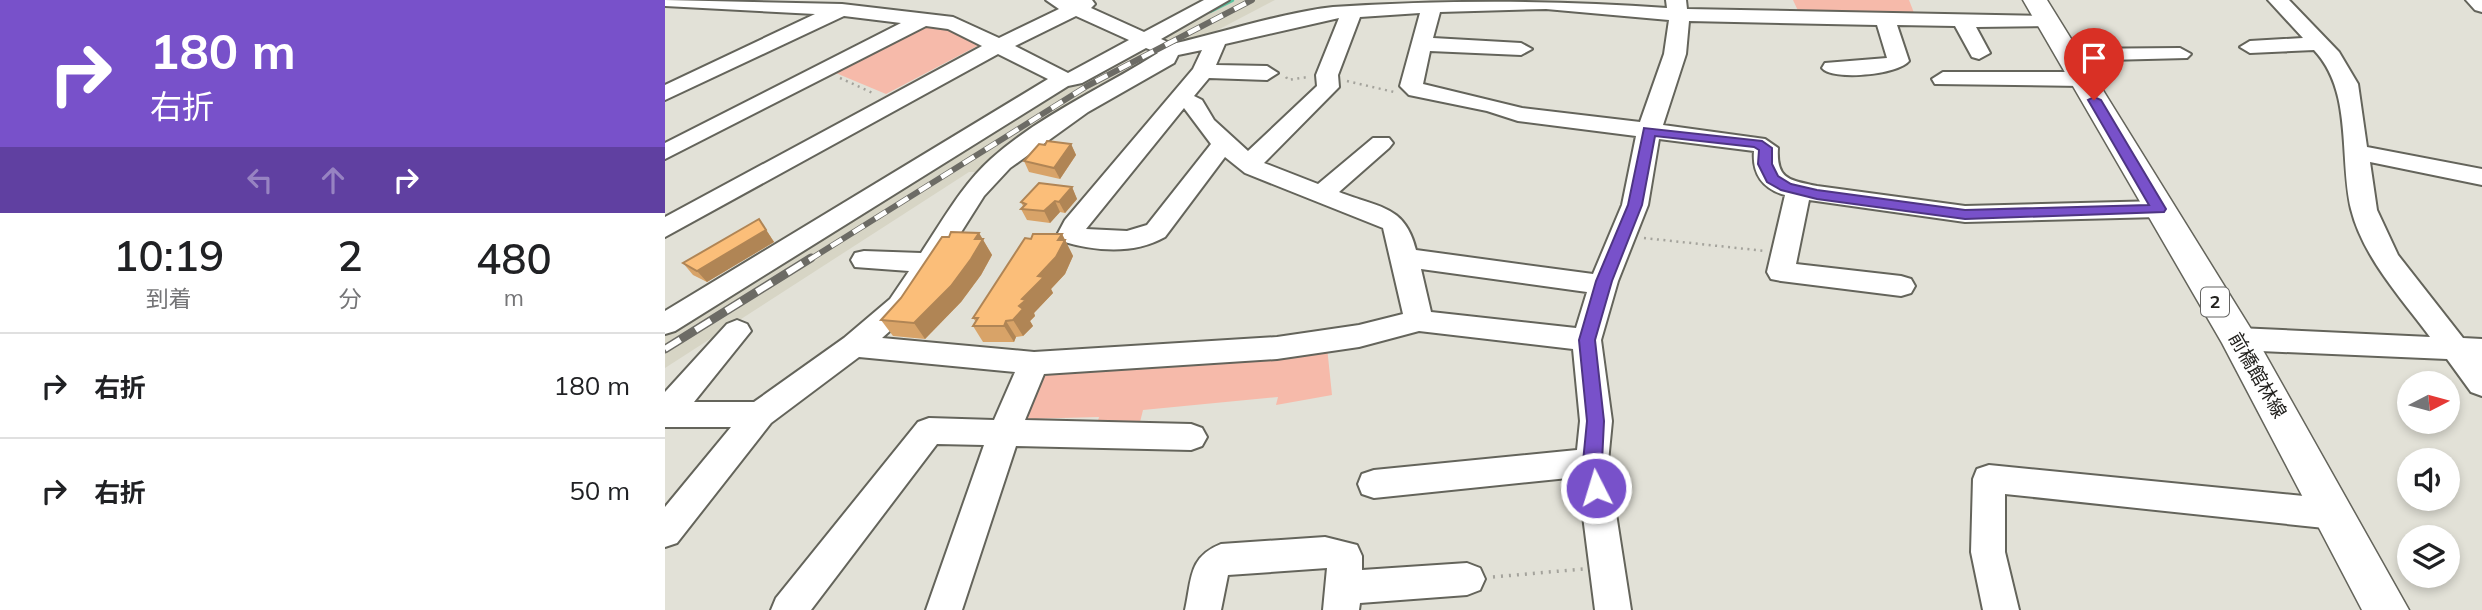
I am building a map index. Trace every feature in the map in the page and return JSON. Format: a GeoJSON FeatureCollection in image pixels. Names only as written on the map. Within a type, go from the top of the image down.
{"type":"FeatureCollection","features":[{"type":"Feature","properties":{"kind":"main road","name":"前橋館林線"},"geometry":{"type":"LineString","coordinates":[[2041,11],[2238,339],[2386,610]]}},
{"type":"Feature","properties":{"kind":"street"},"geometry":{"type":"LineString","coordinates":[[665,0],[842,10],[953,23],[1060,76],[1061,81]]}},
{"type":"Feature","properties":{"kind":"street"},"geometry":{"type":"LineString","coordinates":[[665,93],[864,0]]}},
{"type":"Feature","properties":{"kind":"street"},"geometry":{"type":"LineString","coordinates":[[665,324],[1061,81],[1074,78],[1219,0]]}},
{"type":"Feature","properties":{"kind":"street"},"geometry":{"type":"LineString","coordinates":[[2278,0],[2332,56],[2347,85],[2364,210],[2386,260],[2469,350],[2482,384]]}},
{"type":"Feature","properties":{"kind":"street"},"geometry":{"type":"LineString","coordinates":[[2476,0],[2482,6]]}},
{"type":"Feature","properties":{"kind":"street"},"geometry":{"type":"LineString","coordinates":[[665,18],[707,2]]}},
{"type":"Feature","properties":{"kind":"street"},"geometry":{"type":"LineString","coordinates":[[665,228],[1075,3],[1141,40],[1170,51],[1352,10],[1407,3],[1431,7],[1472,2],[1546,3],[1886,20],[1962,21],[2041,11]]}},
{"type":"Feature","properties":{"kind":"street"},"geometry":{"type":"LineString","coordinates":[[1431,7],[1411,86],[1417,90],[1493,105],[1518,114],[1757,144],[1766,148],[1765,164],[1772,179],[1798,190],[1965,214],[2159,209]]}},
{"type":"Feature","properties":{"kind":"street"},"geometry":{"type":"LineString","coordinates":[[1613,610],[1592,462],[1595,421],[1587,340],[1603,285],[1635,205],[1649,131],[1675,54],[1677,8]]}},
{"type":"Feature","properties":{"kind":"street"},"geometry":{"type":"LineString","coordinates":[[1249,164],[1328,87],[1327,78],[1352,10]]}},
{"type":"Feature","properties":{"kind":"street"},"geometry":{"type":"LineString","coordinates":[[665,152],[922,20]]}},
{"type":"Feature","properties":{"kind":"street"},"geometry":{"type":"LineString","coordinates":[[1833,68],[1885,67],[1898,61],[1886,20]]}},
{"type":"Feature","properties":{"kind":"street"},"geometry":{"type":"LineString","coordinates":[[1962,21],[1979,53]]}},
{"type":"Feature","properties":{"kind":"street"},"geometry":{"type":"LineString","coordinates":[[1216,41],[1203,71],[1074,226],[1070,235],[1127,239],[1149,237],[1218,149],[1226,146]]}},
{"type":"Feature","properties":{"kind":"street"},"geometry":{"type":"LineString","coordinates":[[2250,47],[2321,43]]}},
{"type":"Feature","properties":{"kind":"street"},"geometry":{"type":"LineString","coordinates":[[1423,44],[1521,49]]}},
{"type":"Feature","properties":{"kind":"street"},"geometry":{"type":"LineString","coordinates":[[668,525],[760,414],[854,346],[900,306],[926,262],[975,191],[1001,163],[1080,107],[1165,58],[1170,51]]}},
{"type":"Feature","properties":{"kind":"street"},"geometry":{"type":"LineString","coordinates":[[1943,79],[2180,54]]}},
{"type":"Feature","properties":{"kind":"street"},"geometry":{"type":"LineString","coordinates":[[1203,71],[1268,73]]}},
{"type":"Feature","properties":{"kind":"street"},"geometry":{"type":"LineString","coordinates":[[1182,98],[1194,105],[1204,123],[1226,146],[1267,175],[1392,222],[1398,229],[1419,321]]}},
{"type":"Feature","properties":{"kind":"street"},"geometry":{"type":"LineString","coordinates":[[1321,195],[1381,143]]}},
{"type":"Feature","properties":{"kind":"street"},"geometry":{"type":"LineString","coordinates":[[2355,152],[2482,177]]}},
{"type":"Feature","properties":{"kind":"street"},"geometry":{"type":"LineString","coordinates":[[1798,190],[1781,272],[1901,286]]}},
{"type":"Feature","properties":{"kind":"street"},"geometry":{"type":"LineString","coordinates":[[1405,258],[1603,285]]}},
{"type":"Feature","properties":{"kind":"street"},"geometry":{"type":"LineString","coordinates":[[864,260],[926,262]]}},
{"type":"Feature","properties":{"kind":"street"},"geometry":{"type":"LineString","coordinates":[[854,346],[1034,363],[1277,348],[1359,336],[1419,321],[1587,340]]}},
{"type":"Feature","properties":{"kind":"street"},"geometry":{"type":"LineString","coordinates":[[665,409],[687,391],[737,331]]}},
{"type":"Feature","properties":{"kind":"street"},"geometry":{"type":"LineString","coordinates":[[2238,339],[2469,350]]}},
{"type":"Feature","properties":{"kind":"street"},"geometry":{"type":"LineString","coordinates":[[944,610],[1005,431],[1034,363]]}},
{"type":"Feature","properties":{"kind":"street"},"geometry":{"type":"LineString","coordinates":[[665,415],[760,414]]}},
{"type":"Feature","properties":{"kind":"street"},"geometry":{"type":"LineString","coordinates":[[789,610],[929,430],[1191,437]]}},
{"type":"Feature","properties":{"kind":"street"},"geometry":{"type":"LineString","coordinates":[[1374,484],[1592,462]]}},
{"type":"Feature","properties":{"kind":"street"},"geometry":{"type":"LineString","coordinates":[[2001,610],[1987,552],[1989,479],[2335,514]]}},
{"type":"Feature","properties":{"kind":"street"},"geometry":{"type":"LineString","coordinates":[[1203,610],[1212,566],[1221,560],[1325,552],[1345,555],[1343,599],[1467,579]]}},
{"type":"Feature","properties":{"kind":"path"},"geometry":{"type":"LineString","coordinates":[[822,72],[883,98]]}},
{"type":"Feature","properties":{"kind":"path"},"geometry":{"type":"LineString","coordinates":[[1268,73],[1288,80],[1327,78],[1390,92],[1417,90]]}},
{"type":"Feature","properties":{"kind":"path"},"geometry":{"type":"LineString","coordinates":[[1624,236],[1785,253]]}},
{"type":"Feature","properties":{"kind":"path"},"geometry":{"type":"LineString","coordinates":[[1467,579],[1607,567]]}},
{"type":"Feature","properties":{"kind":"shaded area"},"geometry":{"type":"Polygon","coordinates":[[[1236,0],[1275,0],[1191,44],[1171,48],[1156,36],[1160,37],[1236,0]]]}},
{"type":"Feature","properties":{"kind":"shaded area"},"geometry":{"type":"Polygon","coordinates":[[[1793,0],[1909,0],[1916,18],[1800,15],[1793,0]]]}},
{"type":"Feature","properties":{"kind":"shaded area"},"geometry":{"type":"Polygon","coordinates":[[[939,23],[981,44],[886,94],[831,71],[917,26],[939,23]]]}},
{"type":"Feature","properties":{"kind":"shaded area"},"geometry":{"type":"Polygon","coordinates":[[[1135,45],[1154,55],[985,172],[969,172],[665,368],[665,335],[1135,45]]]}},
{"type":"Feature","properties":{"kind":"shaded area"},"geometry":{"type":"Polygon","coordinates":[[[1327,347],[1332,395],[1276,405],[1278,397],[1143,410],[1140,422],[1097,424],[1099,417],[1024,419],[1039,370],[1327,347]]]}},
{"type":"Feature","properties":{"kind":"building"},"geometry":{"type":"Polygon","coordinates":[[[1047,141],[1071,144],[1054,168],[1024,161],[1039,144],[1045,145],[1047,141]]]}},
{"type":"Feature","properties":{"kind":"building"},"geometry":{"type":"Polygon","coordinates":[[[1039,183],[1072,187],[1059,202],[1055,201],[1044,211],[1021,209],[1026,204],[1021,202],[1039,183]]]}},
{"type":"Feature","properties":{"kind":"building"},"geometry":{"type":"Polygon","coordinates":[[[759,219],[766,230],[697,271],[683,263],[759,219]]]}},
{"type":"Feature","properties":{"kind":"building"},"geometry":{"type":"Polygon","coordinates":[[[951,232],[979,233],[975,239],[983,239],[951,286],[914,323],[881,320],[901,298],[942,237],[949,237],[951,232]]]}},
{"type":"Feature","properties":{"kind":"building"},"geometry":{"type":"Polygon","coordinates":[[[1033,234],[1062,234],[1058,240],[1065,240],[1056,257],[1038,276],[1044,277],[1022,299],[1026,300],[1019,306],[1023,309],[1013,320],[1006,321],[1004,326],[973,326],[978,318],[973,318],[1025,238],[1031,239],[1033,234]]]}},
{"type":"Feature","properties":{"kind":"waterway"},"geometry":{"type":"LineString","coordinates":[[1210,11],[1232,0]]}},
{"type":"Feature","properties":{"kind":"railway"},"geometry":{"type":"LineString","coordinates":[[809,260],[1087,86],[1252,0]]}},
{"type":"Feature","properties":{"kind":"railway"},"geometry":{"type":"LineString","coordinates":[[665,349],[811,258]]}},
{"type":"Feature","properties":{"kind":"route"},"geometry":{"type":"LineString","coordinates":[[1596,488],[1592,462],[1595,421],[1592,371],[1587,340],[1604,281],[1635,205],[1649,131],[1757,144],[1766,148],[1765,164],[1772,179],[1786,187],[1817,194],[1965,214],[2159,209],[2094,100]]}}]}
